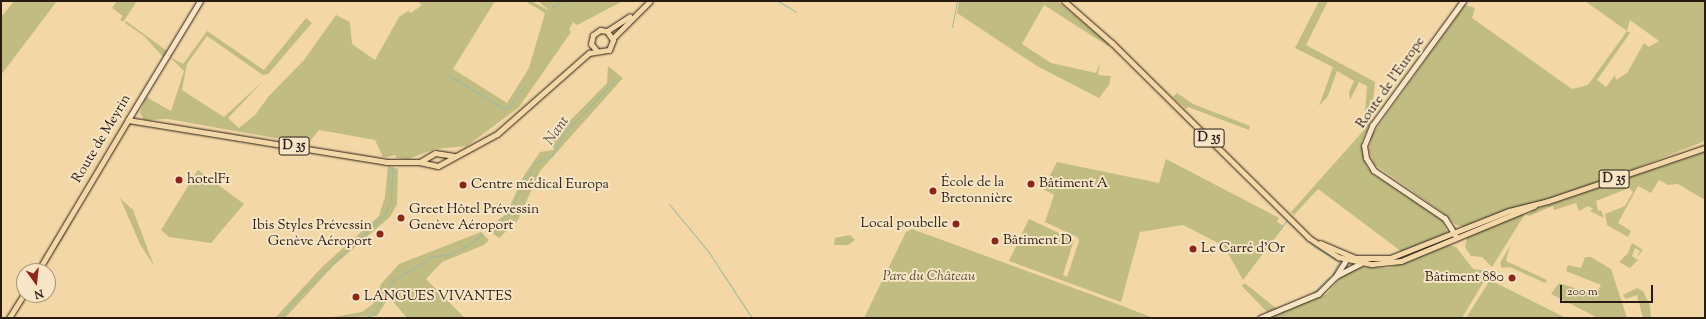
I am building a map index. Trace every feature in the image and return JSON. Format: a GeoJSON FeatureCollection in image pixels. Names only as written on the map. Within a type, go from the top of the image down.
{"type":"FeatureCollection","features":[{"type":"Feature","properties":{"kind":"main road"},"geometry":{"type":"LineString","coordinates":[[454,156],[442,156],[436,153],[430,158],[431,164],[438,166],[454,156],[487,140],[589,53],[609,50],[613,38],[636,13],[650,1]]}},
{"type":"Feature","properties":{"kind":"main road","name":"D 35"},"geometry":{"type":"LineString","coordinates":[[1064,1],[1112,43],[1324,249],[1361,263],[1400,261],[1509,211],[1534,206],[1705,148]]}},
{"type":"Feature","properties":{"kind":"main road"},"geometry":{"type":"LineString","coordinates":[[570,69],[591,44],[595,32],[607,31],[636,13]]}},
{"type":"Feature","properties":{"kind":"main road"},"geometry":{"type":"LineString","coordinates":[[607,31],[613,38]]}},
{"type":"Feature","properties":{"kind":"main road"},"geometry":{"type":"LineString","coordinates":[[591,44],[597,51]]}},
{"type":"Feature","properties":{"kind":"main road","name":"D 35"},"geometry":{"type":"LineString","coordinates":[[128,120],[386,162],[420,162],[431,164]]}},
{"type":"Feature","properties":{"kind":"main road","name":"Route de Meyrin"},"geometry":{"type":"LineString","coordinates":[[43,263],[128,120]]}},
{"type":"Feature","properties":{"kind":"main road"},"geometry":{"type":"LineString","coordinates":[[442,156],[443,162]]}},
{"type":"Feature","properties":{"kind":"main road","name":"D 35"},"geometry":{"type":"LineString","coordinates":[[420,162],[430,158]]}},
{"type":"Feature","properties":{"kind":"main road","name":"D 35"},"geometry":{"type":"LineString","coordinates":[[1350,260],[1390,258],[1456,236]]}},
{"type":"Feature","properties":{"kind":"main road"},"geometry":{"type":"LineString","coordinates":[[9,318],[18,303]]}},
{"type":"Feature","properties":{"kind":"street","name":"Route de Meyrin"},"geometry":{"type":"LineString","coordinates":[[128,120],[200,1]]}},
{"type":"Feature","properties":{"kind":"street","name":"Route de l'Europe"},"geometry":{"type":"LineString","coordinates":[[1456,236],[1445,219],[1374,171],[1366,158],[1364,146],[1372,126],[1463,1]]}},
{"type":"Feature","properties":{"kind":"street"},"geometry":{"type":"LineString","coordinates":[[1350,260],[1350,268]]}},
{"type":"Feature","properties":{"kind":"street"},"geometry":{"type":"LineString","coordinates":[[1260,318],[1315,296],[1350,260]]}},
{"type":"Feature","properties":{"kind":"street"},"geometry":{"type":"LineString","coordinates":[[1336,276],[1361,263]]}},
{"type":"Feature","properties":{"kind":"green space"},"geometry":{"type":"Polygon","coordinates":[[[14,1],[57,1],[1,75],[1,13],[3,15],[14,1]]]}},
{"type":"Feature","properties":{"kind":"green space"},"geometry":{"type":"Polygon","coordinates":[[[117,1],[137,1],[123,22],[120,20],[123,16],[112,8],[117,1]]]}},
{"type":"Feature","properties":{"kind":"green space"},"geometry":{"type":"Polygon","coordinates":[[[417,1],[495,1],[453,69],[507,103],[529,68],[545,13],[525,1],[531,1],[550,11],[540,3],[541,1],[623,1],[577,25],[573,22],[569,30],[571,32],[519,107],[467,146],[435,149],[408,159],[396,158],[395,155],[383,157],[375,140],[319,130],[308,144],[168,119],[144,120],[140,113],[146,97],[171,111],[184,71],[170,57],[183,64],[207,31],[264,70],[306,18],[312,23],[268,74],[263,75],[207,36],[187,64],[182,90],[224,117],[263,81],[228,118],[239,128],[255,115],[269,96],[304,60],[336,15],[350,22],[352,44],[375,60],[399,17],[408,11],[411,13],[422,5],[417,1]]]}},
{"type":"Feature","properties":{"kind":"green space"},"geometry":{"type":"Polygon","coordinates":[[[959,1],[1057,1],[1109,44],[1108,46],[1044,5],[1022,44],[1051,63],[1096,73],[1100,63],[1098,75],[1111,76],[1109,85],[1099,98],[1037,66],[957,13],[959,1]]]}},
{"type":"Feature","properties":{"kind":"green space"},"geometry":{"type":"Polygon","coordinates":[[[1319,1],[1328,1],[1306,45],[1375,82],[1371,122],[1361,142],[1366,166],[1374,175],[1442,220],[1448,234],[1402,252],[1318,189],[1294,215],[1291,212],[1364,130],[1367,86],[1359,82],[1350,100],[1349,92],[1354,81],[1337,71],[1328,96],[1319,106],[1333,67],[1295,48],[1319,1]]]}},
{"type":"Feature","properties":{"kind":"green space"},"geometry":{"type":"Polygon","coordinates":[[[1585,1],[1705,1],[1705,141],[1611,178],[1465,227],[1456,225],[1442,212],[1374,164],[1369,151],[1372,135],[1465,5],[1475,8],[1472,18],[1572,89],[1588,85],[1627,31],[1585,1]],[[1630,20],[1627,31],[1630,33],[1597,80],[1606,87],[1615,75],[1616,80],[1627,73],[1644,43],[1649,47],[1659,41],[1630,20]]]}},
{"type":"Feature","properties":{"kind":"green space"},"geometry":{"type":"Polygon","coordinates":[[[126,21],[167,51],[163,57],[144,36],[125,23],[126,21]]]}},
{"type":"Feature","properties":{"kind":"green space"},"geometry":{"type":"Polygon","coordinates":[[[608,66],[623,78],[540,171],[518,220],[499,238],[487,229],[507,213],[523,177],[540,152],[554,150],[550,141],[607,83],[608,66]]]}},
{"type":"Feature","properties":{"kind":"green space"},"geometry":{"type":"Polygon","coordinates":[[[1177,93],[1193,104],[1250,126],[1249,130],[1188,107],[1186,109],[1173,97],[1177,93]]]}},
{"type":"Feature","properties":{"kind":"green space"},"geometry":{"type":"Polygon","coordinates":[[[1705,152],[1705,200],[1678,184],[1668,185],[1659,180],[1651,193],[1638,186],[1618,223],[1631,231],[1628,237],[1607,225],[1605,214],[1625,206],[1633,192],[1629,188],[1596,201],[1598,211],[1601,210],[1604,218],[1590,211],[1593,209],[1588,206],[1579,211],[1576,203],[1554,210],[1553,206],[1529,216],[1525,214],[1529,214],[1535,209],[1705,152]]]}},
{"type":"Feature","properties":{"kind":"green space"},"geometry":{"type":"Polygon","coordinates":[[[1166,159],[1279,218],[1277,222],[1284,226],[1243,280],[1224,246],[1183,225],[1140,232],[1121,302],[1009,261],[1029,219],[1074,240],[1063,275],[1067,277],[1079,241],[1077,237],[1045,222],[1054,195],[1043,189],[1057,162],[1159,183],[1166,159]]]}},
{"type":"Feature","properties":{"kind":"green space"},"geometry":{"type":"Polygon","coordinates":[[[388,166],[398,169],[397,204],[390,217],[334,265],[285,318],[275,318],[322,267],[379,216],[385,197],[388,166]]]}},
{"type":"Feature","properties":{"kind":"green space"},"geometry":{"type":"Polygon","coordinates":[[[198,170],[244,204],[211,243],[169,237],[161,230],[198,170]]]}},
{"type":"Feature","properties":{"kind":"green space"},"geometry":{"type":"Polygon","coordinates":[[[88,192],[63,238],[46,263],[88,192]]]}},
{"type":"Feature","properties":{"kind":"green space"},"geometry":{"type":"Polygon","coordinates":[[[120,198],[133,210],[154,266],[140,244],[120,198]]]}},
{"type":"Feature","properties":{"kind":"green space"},"geometry":{"type":"Polygon","coordinates":[[[1520,214],[1525,214],[1492,267],[1482,257],[1471,256],[1465,247],[1467,237],[1520,214]]]}},
{"type":"Feature","properties":{"kind":"green space","name":"Parc du Château"},"geometry":{"type":"Polygon","coordinates":[[[912,229],[1153,318],[864,318],[906,232],[912,229]]]}},
{"type":"Feature","properties":{"kind":"green space"},"geometry":{"type":"Polygon","coordinates":[[[481,232],[489,240],[484,245],[442,262],[426,279],[465,318],[407,318],[389,297],[377,316],[327,318],[362,312],[373,304],[381,284],[399,264],[481,232]]]}},
{"type":"Feature","properties":{"kind":"green space"},"geometry":{"type":"Polygon","coordinates":[[[850,235],[855,240],[848,245],[834,245],[835,238],[850,235]]]}},
{"type":"Feature","properties":{"kind":"green space"},"geometry":{"type":"Polygon","coordinates":[[[1632,243],[1643,250],[1637,257],[1640,251],[1635,248],[1632,256],[1638,260],[1630,268],[1619,262],[1628,253],[1632,243]]]}},
{"type":"Feature","properties":{"kind":"green space"},"geometry":{"type":"Polygon","coordinates":[[[1448,245],[1456,247],[1473,269],[1490,271],[1462,318],[1267,318],[1327,294],[1341,277],[1357,267],[1389,268],[1448,245]]]}},
{"type":"Feature","properties":{"kind":"green space"},"geometry":{"type":"Polygon","coordinates":[[[1510,246],[1506,261],[1547,280],[1545,283],[1510,267],[1502,268],[1500,263],[1510,246]]]}},
{"type":"Feature","properties":{"kind":"green space"},"geometry":{"type":"Polygon","coordinates":[[[1585,257],[1591,257],[1611,269],[1627,318],[1598,318],[1551,294],[1559,283],[1596,295],[1601,285],[1566,271],[1568,265],[1581,268],[1585,257]]]}},
{"type":"Feature","properties":{"kind":"green space"},"geometry":{"type":"Polygon","coordinates":[[[1490,280],[1566,318],[1466,318],[1490,280]]]}},
{"type":"Feature","properties":{"kind":"green space"},"geometry":{"type":"Polygon","coordinates":[[[1244,283],[1277,309],[1267,312],[1242,286],[1244,283]]]}},
{"type":"Feature","properties":{"kind":"green space"},"geometry":{"type":"Polygon","coordinates":[[[1637,288],[1643,291],[1650,305],[1651,318],[1643,318],[1637,295],[1626,299],[1623,295],[1637,288]]]}},
{"type":"Feature","properties":{"kind":"waterway"},"geometry":{"type":"LineString","coordinates":[[551,8],[561,1]]}},
{"type":"Feature","properties":{"kind":"waterway"},"geometry":{"type":"LineString","coordinates":[[778,1],[796,12]]}},
{"type":"Feature","properties":{"kind":"waterway"},"geometry":{"type":"LineString","coordinates":[[952,27],[957,1]]}},
{"type":"Feature","properties":{"kind":"waterway"},"geometry":{"type":"LineString","coordinates":[[448,75],[503,108],[509,107],[525,85]]}},
{"type":"Feature","properties":{"kind":"waterway","name":"Nant"},"geometry":{"type":"LineString","coordinates":[[489,230],[507,215],[535,162],[552,156],[565,132],[616,79]]}},
{"type":"Feature","properties":{"kind":"waterway","name":"Nant"},"geometry":{"type":"LineString","coordinates":[[281,318],[291,303],[385,214],[391,201],[392,167]]}},
{"type":"Feature","properties":{"kind":"waterway"},"geometry":{"type":"LineString","coordinates":[[669,204],[708,251],[752,318]]}},
{"type":"Feature","properties":{"kind":"waterway"},"geometry":{"type":"LineString","coordinates":[[1277,233],[1287,220],[1315,247],[1339,262],[1332,275]]}},
{"type":"Feature","properties":{"kind":"waterway","name":"Nant"},"geometry":{"type":"LineString","coordinates":[[361,318],[373,315],[391,282],[433,256],[447,255],[463,248],[483,234]]}},
{"type":"Feature","properties":{"kind":"waterway"},"geometry":{"type":"LineString","coordinates":[[1312,294],[1329,277]]}},
{"type":"Feature","properties":{"kind":"waterway"},"geometry":{"type":"LineString","coordinates":[[1273,310],[1283,306]]}},
{"type":"Feature","properties":{"kind":"place","name":"hotelF1"},"geometry":{"type":"Point","coordinates":[179,180]}},
{"type":"Feature","properties":{"kind":"place","name":"Bâtiment A"},"geometry":{"type":"Point","coordinates":[1031,184]}},
{"type":"Feature","properties":{"kind":"place","name":"Centre médical Europa"},"geometry":{"type":"Point","coordinates":[463,185]}},
{"type":"Feature","properties":{"kind":"place","name":"École de la Bretonnière"},"geometry":{"type":"Point","coordinates":[933,191]}},
{"type":"Feature","properties":{"kind":"place","name":"Greet Hôtel Prévessin Genève Aéroport"},"geometry":{"type":"Point","coordinates":[401,218]}},
{"type":"Feature","properties":{"kind":"place","name":"Local poubelle"},"geometry":{"type":"Point","coordinates":[956,224]}},
{"type":"Feature","properties":{"kind":"place","name":"Ibis Styles Prévessin Genève Aéroport"},"geometry":{"type":"Point","coordinates":[380,234]}},
{"type":"Feature","properties":{"kind":"place","name":"Bâtiment D"},"geometry":{"type":"Point","coordinates":[995,241]}},
{"type":"Feature","properties":{"kind":"place","name":"Le Carré d'Or"},"geometry":{"type":"Point","coordinates":[1193,249]}},
{"type":"Feature","properties":{"kind":"place","name":"Bâtiment 880"},"geometry":{"type":"Point","coordinates":[1512,278]}},
{"type":"Feature","properties":{"kind":"place","name":"LANGUES VIVANTES"},"geometry":{"type":"Point","coordinates":[356,297]}}]}
